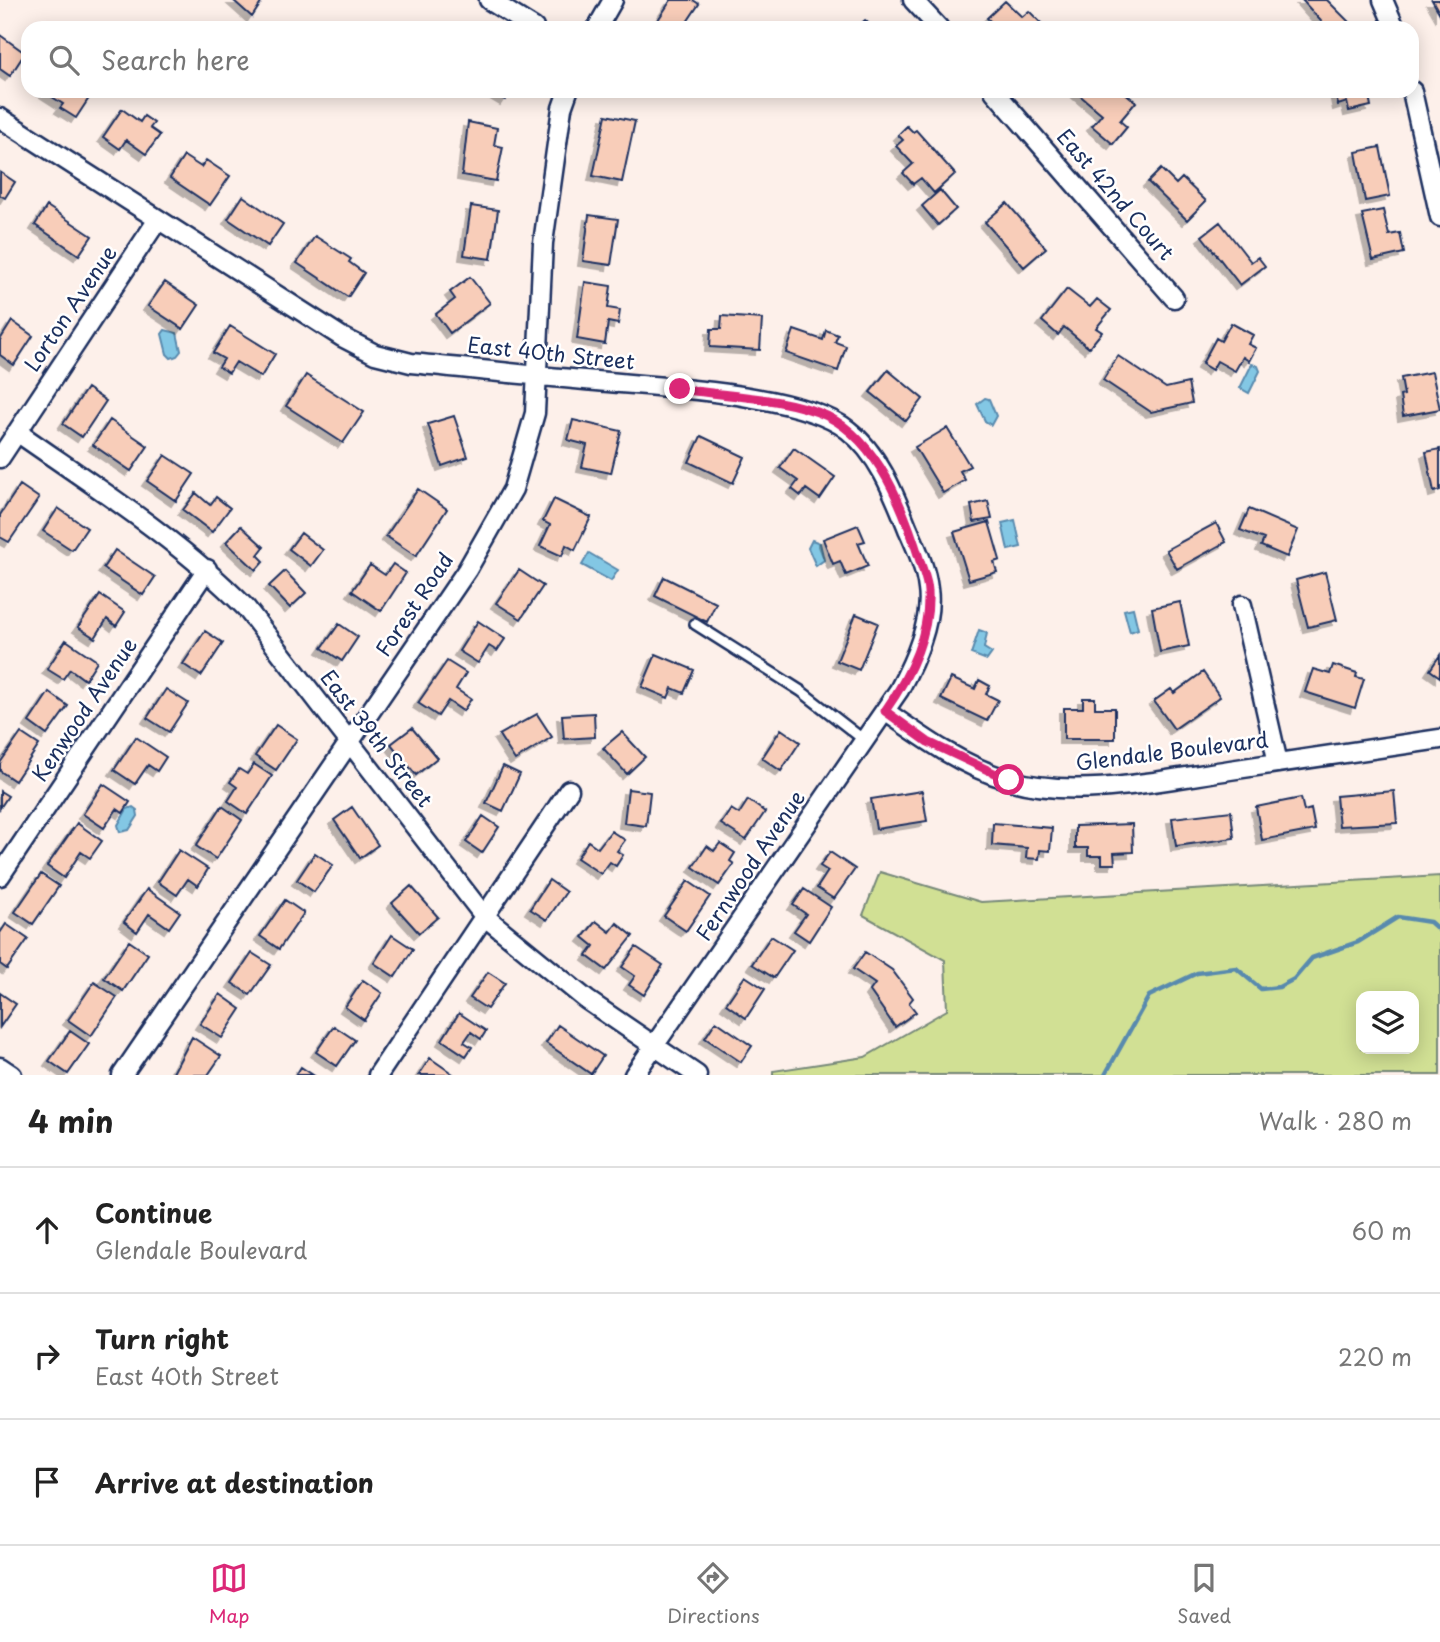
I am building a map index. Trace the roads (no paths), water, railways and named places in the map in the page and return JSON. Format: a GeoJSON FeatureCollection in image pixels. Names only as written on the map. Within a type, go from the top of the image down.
{"type":"FeatureCollection","features":[{"type":"Feature","properties":{"kind":"street"},"geometry":{"type":"LineString","coordinates":[[489,0],[523,21]]}},
{"type":"Feature","properties":{"kind":"street"},"geometry":{"type":"LineString","coordinates":[[601,21],[613,0]]}},
{"type":"Feature","properties":{"kind":"street"},"geometry":{"type":"LineString","coordinates":[[914,0],[933,21]]}},
{"type":"Feature","properties":{"kind":"street"},"geometry":{"type":"LineString","coordinates":[[1383,0],[1392,21]]}},
{"type":"Feature","properties":{"kind":"street","name":"Forest Road"},"geometry":{"type":"LineString","coordinates":[[122,1075],[467,570],[513,489],[536,413],[543,243],[566,98]]}},
{"type":"Feature","properties":{"kind":"street","name":"East 42nd Court"},"geometry":{"type":"LineString","coordinates":[[1000,98],[1174,298]]}},
{"type":"Feature","properties":{"kind":"street"},"geometry":{"type":"LineString","coordinates":[[1414,98],[1440,217]]}},
{"type":"Feature","properties":{"kind":"street","name":"East 40th Street"},"geometry":{"type":"LineString","coordinates":[[0,118],[341,337],[374,354],[411,363],[680,389],[798,406],[827,416],[849,431],[874,458],[895,496],[929,590],[927,612],[915,660],[885,711]]}},
{"type":"Feature","properties":{"kind":"street","name":"Lorton Avenue"},"geometry":{"type":"LineString","coordinates":[[0,458],[158,221]]}},
{"type":"Feature","properties":{"kind":"street","name":"East 39th Street"},"geometry":{"type":"LineString","coordinates":[[17,432],[173,540],[207,569],[246,608],[484,916],[587,1000],[697,1075]]}},
{"type":"Feature","properties":{"kind":"street","name":"Kenwood Avenue"},"geometry":{"type":"LineString","coordinates":[[0,876],[207,569]]}},
{"type":"Feature","properties":{"kind":"street"},"geometry":{"type":"LineString","coordinates":[[1242,605],[1278,763]]}},
{"type":"Feature","properties":{"kind":"street","name":"Fernwood Avenue"},"geometry":{"type":"LineString","coordinates":[[634,1075],[885,711]]}},
{"type":"Feature","properties":{"kind":"street","name":"Glendale Boulevard"},"geometry":{"type":"LineString","coordinates":[[885,711],[928,742],[977,766],[1009,780],[1053,789],[1148,782],[1440,738]]}},
{"type":"Feature","properties":{"kind":"street"},"geometry":{"type":"LineString","coordinates":[[378,1075],[569,790]]}},
{"type":"Feature","properties":{"kind":"street"},"geometry":{"type":"LineString","coordinates":[[0,1067],[12,1075]]}},
{"type":"Feature","properties":{"kind":"lane"},"geometry":{"type":"LineString","coordinates":[[695,624],[792,684],[864,740]]}},
{"type":"Feature","properties":{"kind":"water"},"geometry":{"type":"Polygon","coordinates":[[[165,330],[177,333],[181,351],[171,358],[167,354],[162,334],[165,330]]]}},
{"type":"Feature","properties":{"kind":"water"},"geometry":{"type":"Polygon","coordinates":[[[1252,364],[1258,366],[1260,371],[1249,393],[1240,388],[1252,364]]]}},
{"type":"Feature","properties":{"kind":"water"},"geometry":{"type":"Polygon","coordinates":[[[985,398],[989,399],[996,416],[991,425],[985,421],[977,404],[985,398]]]}},
{"type":"Feature","properties":{"kind":"water"},"geometry":{"type":"Polygon","coordinates":[[[1015,520],[1021,547],[1008,550],[1002,523],[1015,520]]]}},
{"type":"Feature","properties":{"kind":"water"},"geometry":{"type":"Polygon","coordinates":[[[812,540],[820,543],[824,560],[816,566],[808,548],[812,540]]]}},
{"type":"Feature","properties":{"kind":"water"},"geometry":{"type":"Polygon","coordinates":[[[589,553],[618,570],[611,581],[582,565],[589,553]]]}},
{"type":"Feature","properties":{"kind":"water"},"geometry":{"type":"Polygon","coordinates":[[[1133,608],[1138,629],[1130,632],[1124,610],[1133,608]]]}},
{"type":"Feature","properties":{"kind":"water"},"geometry":{"type":"Polygon","coordinates":[[[979,630],[987,633],[984,648],[992,653],[987,660],[971,654],[979,630]]]}},
{"type":"Feature","properties":{"kind":"water"},"geometry":{"type":"Polygon","coordinates":[[[133,807],[138,816],[129,830],[120,832],[118,825],[127,809],[133,807]]]}},
{"type":"Feature","properties":{"kind":"waterway"},"geometry":{"type":"LineString","coordinates":[[1105,1075],[1149,996],[1197,973],[1236,968],[1261,989],[1279,987],[1294,979],[1312,958],[1358,942],[1398,917],[1430,922],[1440,931]]}}]}
